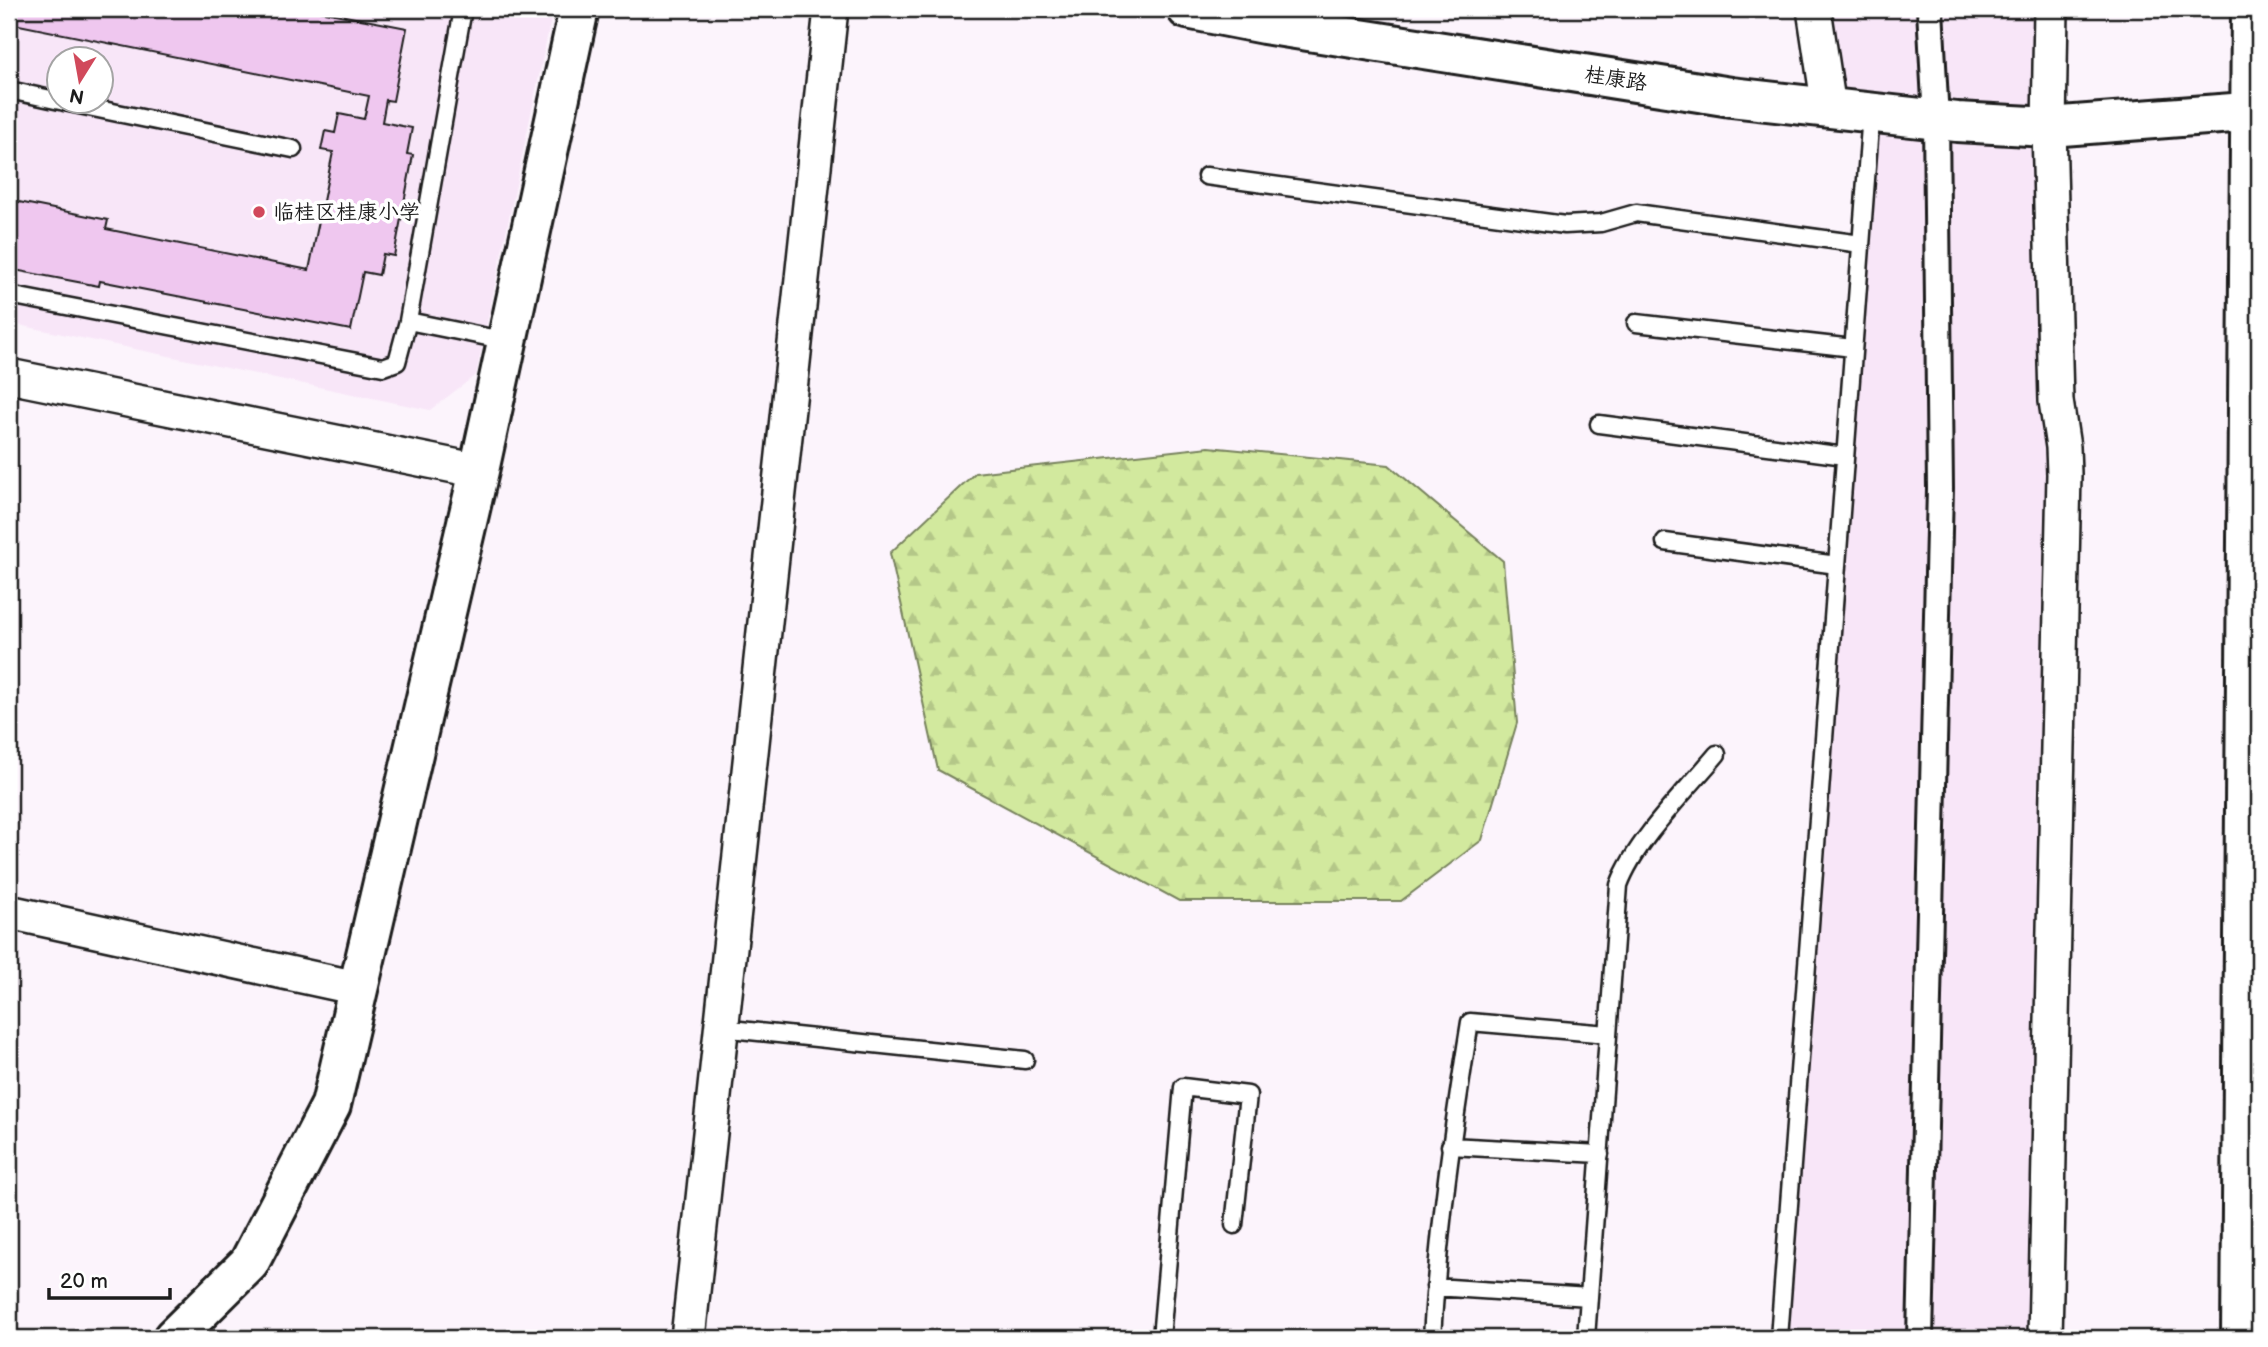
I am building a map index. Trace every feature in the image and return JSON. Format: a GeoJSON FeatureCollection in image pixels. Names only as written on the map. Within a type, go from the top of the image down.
{"type":"FeatureCollection","features":[{"type":"Feature","properties":{"kind":"street"},"geometry":{"type":"LineString","coordinates":[[173,1338],[249,1262],[331,1105],[479,471],[579,9]]}},
{"type":"Feature","properties":{"kind":"street"},"geometry":{"type":"LineString","coordinates":[[688,1338],[831,9]]}},
{"type":"Feature","properties":{"kind":"street","name":"桂康路"},"geometry":{"type":"LineString","coordinates":[[1186,9],[1264,24],[1717,94],[1936,120],[2049,127],[2255,111]]}},
{"type":"Feature","properties":{"kind":"street"},"geometry":{"type":"LineString","coordinates":[[1814,9],[1829,108]]}},
{"type":"Feature","properties":{"kind":"street"},"geometry":{"type":"LineString","coordinates":[[1920,1338],[1940,502],[1936,120],[1930,9]]}},
{"type":"Feature","properties":{"kind":"street"},"geometry":{"type":"LineString","coordinates":[[2045,1338],[2064,474],[2056,401],[2049,127],[2051,9]]}},
{"type":"Feature","properties":{"kind":"street"},"geometry":{"type":"LineString","coordinates":[[2241,1338],[2255,111],[2251,9]]}},
{"type":"Feature","properties":{"kind":"street"},"geometry":{"type":"LineString","coordinates":[[9,376],[479,471]]}},
{"type":"Feature","properties":{"kind":"street"},"geometry":{"type":"LineString","coordinates":[[9,912],[357,988]]}},
{"type":"Feature","properties":{"kind":"lane"},"geometry":{"type":"LineString","coordinates":[[9,295],[383,367],[397,362],[408,321],[463,9]]}},
{"type":"Feature","properties":{"kind":"lane"},"geometry":{"type":"LineString","coordinates":[[9,90],[46,98]]}},
{"type":"Feature","properties":{"kind":"lane"},"geometry":{"type":"LineString","coordinates":[[116,112],[293,149]]}},
{"type":"Feature","properties":{"kind":"lane"},"geometry":{"type":"LineString","coordinates":[[1779,1338],[1871,113]]}},
{"type":"Feature","properties":{"kind":"lane"},"geometry":{"type":"LineString","coordinates":[[1206,176],[1565,225],[1601,223],[1636,214],[1861,244]]}},
{"type":"Feature","properties":{"kind":"lane"},"geometry":{"type":"LineString","coordinates":[[408,321],[507,341]]}},
{"type":"Feature","properties":{"kind":"lane"},"geometry":{"type":"LineString","coordinates":[[1636,323],[1853,348]]}},
{"type":"Feature","properties":{"kind":"lane"},"geometry":{"type":"LineString","coordinates":[[1599,424],[1845,456]]}},
{"type":"Feature","properties":{"kind":"lane"},"geometry":{"type":"LineString","coordinates":[[1665,542],[1837,565]]}},
{"type":"Feature","properties":{"kind":"lane"},"geometry":{"type":"LineString","coordinates":[[1586,1338],[1619,885],[1626,866],[1641,844],[1717,754]]}},
{"type":"Feature","properties":{"kind":"lane"},"geometry":{"type":"LineString","coordinates":[[1432,1338],[1450,1146],[1470,1021],[1608,1034]]}},
{"type":"Feature","properties":{"kind":"lane"},"geometry":{"type":"LineString","coordinates":[[721,1028],[1025,1059]]}},
{"type":"Feature","properties":{"kind":"lane"},"geometry":{"type":"LineString","coordinates":[[1161,1338],[1183,1087],[1248,1095],[1234,1225]]}},
{"type":"Feature","properties":{"kind":"lane"},"geometry":{"type":"LineString","coordinates":[[1450,1146],[1600,1154]]}},
{"type":"Feature","properties":{"kind":"lane"},"geometry":{"type":"LineString","coordinates":[[1435,1287],[1589,1297]]}},
{"type":"Feature","properties":{"kind":"shaded area","name":"临桂区桂康小学"},"geometry":{"type":"Polygon","coordinates":[[[9,9],[553,9],[476,375],[430,410],[9,323],[9,9]]]}},
{"type":"Feature","properties":{"kind":"shaded area"},"geometry":{"type":"Polygon","coordinates":[[[1814,9],[2051,9],[2045,1338],[1779,1338],[1871,113],[1829,108],[1814,9]]]}},
{"type":"Feature","properties":{"kind":"green space"},"geometry":{"type":"Polygon","coordinates":[[[1209,447],[1389,465],[1503,561],[1517,723],[1482,840],[1401,901],[1179,901],[938,770],[890,553],[975,473],[1209,447]]]}},
{"type":"Feature","properties":{"kind":"building"},"geometry":{"type":"Polygon","coordinates":[[[9,9],[309,9],[407,28],[393,101],[386,100],[382,122],[412,128],[407,154],[413,155],[394,256],[383,254],[379,275],[363,272],[351,330],[100,281],[99,286],[9,269],[9,200],[108,220],[106,229],[309,270],[333,152],[321,150],[325,131],[335,133],[339,114],[364,119],[369,96],[9,23],[9,9]]]}},
{"type":"Feature","properties":{"kind":"place","name":"临桂区桂康小学"},"geometry":{"type":"Point","coordinates":[259,212]}}]}
